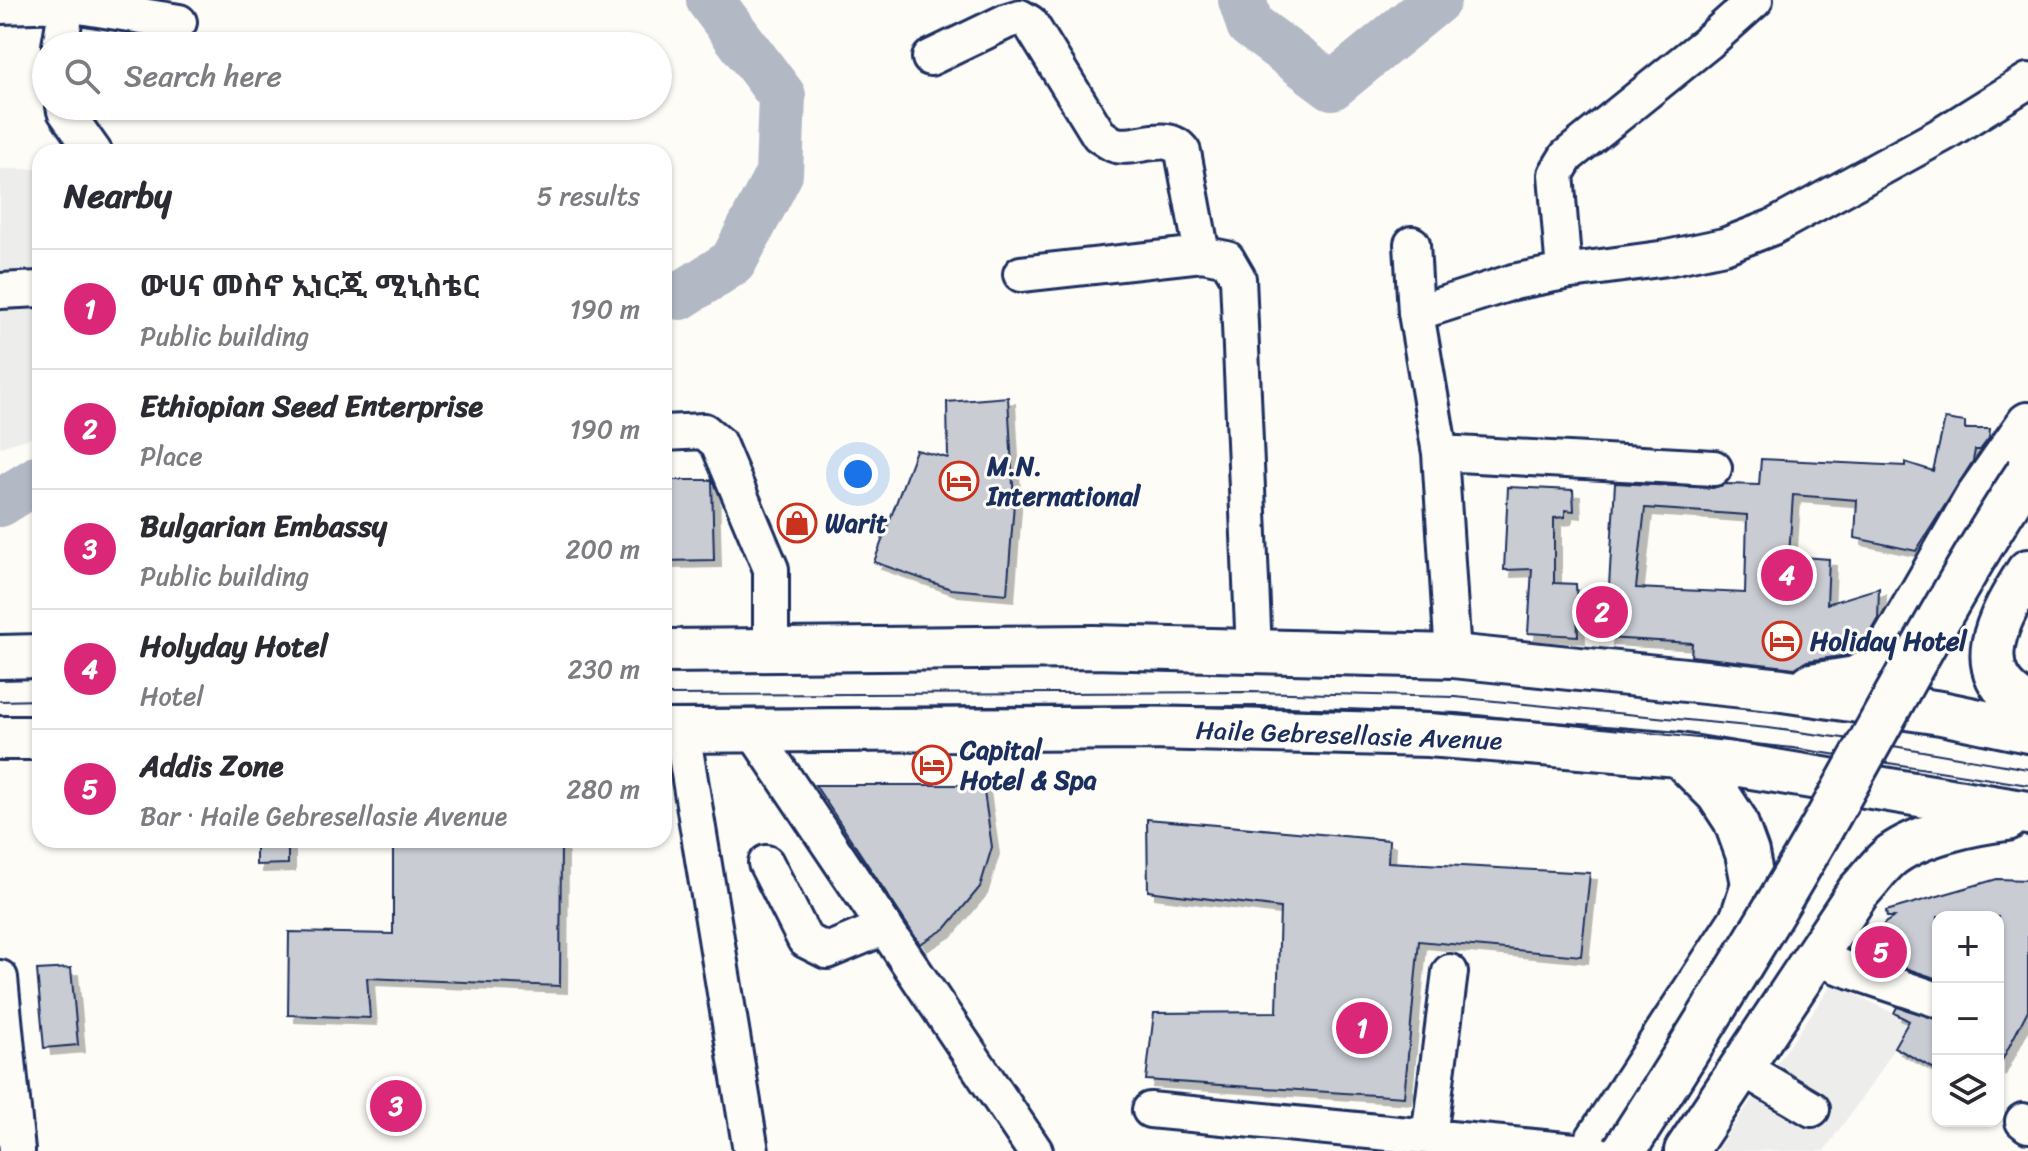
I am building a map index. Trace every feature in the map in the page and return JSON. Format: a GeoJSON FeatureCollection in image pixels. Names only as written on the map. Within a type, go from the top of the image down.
{"type":"FeatureCollection","features":[{"type":"Feature","properties":{"kind":"main road"},"geometry":{"type":"LineString","coordinates":[[1782,690],[1856,678],[1881,663],[1977,497],[2028,424]]}},
{"type":"Feature","properties":{"kind":"main road"},"geometry":{"type":"LineString","coordinates":[[1624,1151],[1718,1004],[1826,821],[1953,595],[2028,472]]}},
{"type":"Feature","properties":{"kind":"main road"},"geometry":{"type":"LineString","coordinates":[[1653,1151],[1749,1007],[2028,521]]}},
{"type":"Feature","properties":{"kind":"main road"},"geometry":{"type":"LineString","coordinates":[[2028,571],[2006,607],[1993,642],[1993,674],[2009,696],[2028,706]]}},
{"type":"Feature","properties":{"kind":"main road"},"geometry":{"type":"LineString","coordinates":[[672,651],[1093,647],[1453,656],[1782,690],[1928,711],[2028,731]]}},
{"type":"Feature","properties":{"kind":"main road"},"geometry":{"type":"LineString","coordinates":[[0,657],[32,656]]}},
{"type":"Feature","properties":{"kind":"main road","name":"Haile Gebresellasie Avenue"},"geometry":{"type":"LineString","coordinates":[[673,731],[1150,728],[1428,735],[1679,755],[2028,815]]}},
{"type":"Feature","properties":{"kind":"main road"},"geometry":{"type":"LineString","coordinates":[[0,738],[32,738]]}},
{"type":"Feature","properties":{"kind":"main road"},"geometry":{"type":"LineString","coordinates":[[1590,1151],[1742,918],[1753,884],[1747,853],[1735,820],[1718,794],[1679,755]]}},
{"type":"Feature","properties":{"kind":"main road"},"geometry":{"type":"LineString","coordinates":[[1686,1151],[1858,892],[1892,855],[1933,836],[1976,823],[2028,815]]}},
{"type":"Feature","properties":{"kind":"street"},"geometry":{"type":"LineString","coordinates":[[1564,272],[1556,174],[1567,156],[1707,43],[1755,0]]}},
{"type":"Feature","properties":{"kind":"street"},"geometry":{"type":"LineString","coordinates":[[63,32],[68,2]]}},
{"type":"Feature","properties":{"kind":"street"},"geometry":{"type":"LineString","coordinates":[[0,6],[68,2],[179,22]]}},
{"type":"Feature","properties":{"kind":"street"},"geometry":{"type":"LineString","coordinates":[[930,58],[1007,21],[1020,17],[1030,23],[1099,135],[1115,145],[1170,142],[1179,146],[1183,152],[1202,254]]}},
{"type":"Feature","properties":{"kind":"street"},"geometry":{"type":"LineString","coordinates":[[1416,313],[1513,282],[1724,246],[1773,227],[1943,134],[2028,81]]}},
{"type":"Feature","properties":{"kind":"street"},"geometry":{"type":"LineString","coordinates":[[71,120],[88,144]]}},
{"type":"Feature","properties":{"kind":"street"},"geometry":{"type":"LineString","coordinates":[[1412,244],[1416,313],[1440,453],[1453,656]]}},
{"type":"Feature","properties":{"kind":"street"},"geometry":{"type":"LineString","coordinates":[[1021,274],[1202,254],[1227,259],[1238,278],[1254,652]]}},
{"type":"Feature","properties":{"kind":"street"},"geometry":{"type":"LineString","coordinates":[[0,291],[32,289]]}},
{"type":"Feature","properties":{"kind":"street"},"geometry":{"type":"LineString","coordinates":[[672,433],[704,431],[718,443],[771,569],[771,649]]}},
{"type":"Feature","properties":{"kind":"street"},"geometry":{"type":"LineString","coordinates":[[1440,453],[1714,468]]}},
{"type":"Feature","properties":{"kind":"street"},"geometry":{"type":"LineString","coordinates":[[673,731],[751,1151]]}},
{"type":"Feature","properties":{"kind":"street"},"geometry":{"type":"LineString","coordinates":[[753,731],[1035,1151]]}},
{"type":"Feature","properties":{"kind":"street"},"geometry":{"type":"LineString","coordinates":[[766,863],[805,940],[827,951],[885,927]]}},
{"type":"Feature","properties":{"kind":"street"},"geometry":{"type":"LineString","coordinates":[[1814,956],[1932,998]]}},
{"type":"Feature","properties":{"kind":"street"},"geometry":{"type":"LineString","coordinates":[[1429,1137],[1450,972]]}},
{"type":"Feature","properties":{"kind":"street"},"geometry":{"type":"LineString","coordinates":[[0,978],[5,1083],[17,1151]]}},
{"type":"Feature","properties":{"kind":"street"},"geometry":{"type":"LineString","coordinates":[[1741,1067],[1812,1109]]}},
{"type":"Feature","properties":{"kind":"street"},"geometry":{"type":"LineString","coordinates":[[1150,1110],[1575,1151]]}},
{"type":"Feature","properties":{"kind":"shaded area"},"geometry":{"type":"Polygon","coordinates":[[[0,169],[32,169],[32,437],[0,447],[0,169]]]}},
{"type":"Feature","properties":{"kind":"shaded area"},"geometry":{"type":"Polygon","coordinates":[[[1833,983],[1909,1021],[1879,1074],[1824,1151],[1716,1151],[1833,983]]]}},
{"type":"Feature","properties":{"kind":"building","name":"M.N. International"},"geometry":{"type":"Polygon","coordinates":[[[1008,397],[1014,503],[1007,594],[951,589],[874,562],[916,450],[948,458],[947,402],[1008,397]]]}},
{"type":"Feature","properties":{"kind":"building"},"geometry":{"type":"Polygon","coordinates":[[[1945,419],[1965,422],[1965,429],[1990,429],[1989,438],[1980,450],[1975,450],[1973,461],[1916,551],[1855,538],[1857,500],[1793,495],[1789,556],[1829,559],[1827,604],[1879,588],[1878,620],[1863,646],[1848,655],[1807,661],[1795,668],[1691,656],[1692,643],[1606,638],[1615,483],[1713,488],[1726,484],[1759,485],[1761,459],[1905,466],[1905,462],[1933,471],[1945,419]],[[1645,508],[1636,588],[1745,593],[1747,515],[1645,508]]]}},
{"type":"Feature","properties":{"kind":"building"},"geometry":{"type":"Polygon","coordinates":[[[672,480],[712,480],[714,560],[672,561],[672,480]]]}},
{"type":"Feature","properties":{"kind":"building"},"geometry":{"type":"Polygon","coordinates":[[[1508,487],[1573,490],[1574,511],[1565,510],[1565,517],[1554,518],[1554,583],[1576,584],[1578,636],[1528,633],[1532,569],[1504,570],[1508,487]]]}},
{"type":"Feature","properties":{"kind":"building"},"geometry":{"type":"Polygon","coordinates":[[[815,785],[983,785],[992,847],[980,887],[946,928],[920,944],[815,785]]]}},
{"type":"Feature","properties":{"kind":"building"},"geometry":{"type":"Polygon","coordinates":[[[1147,819],[1389,840],[1388,862],[1590,873],[1581,956],[1419,941],[1404,1097],[1146,1080],[1154,1013],[1277,1012],[1280,908],[1148,891],[1147,819]]]}},
{"type":"Feature","properties":{"kind":"building"},"geometry":{"type":"Polygon","coordinates":[[[256,848],[288,848],[288,864],[256,865],[256,848]]]}},
{"type":"Feature","properties":{"kind":"building"},"geometry":{"type":"Polygon","coordinates":[[[393,848],[561,848],[560,986],[367,978],[370,1018],[288,1015],[289,932],[393,934],[393,848]]]}},
{"type":"Feature","properties":{"kind":"building"},"geometry":{"type":"Polygon","coordinates":[[[1997,879],[2028,880],[2028,1010],[2004,1056],[2004,911],[1932,911],[1932,977],[1863,954],[1885,923],[1894,917],[1887,917],[1886,911],[1997,879]]]}},
{"type":"Feature","properties":{"kind":"building"},"geometry":{"type":"Polygon","coordinates":[[[71,968],[78,1045],[44,1048],[37,970],[71,968]]]}},
{"type":"Feature","properties":{"kind":"building"},"geometry":{"type":"Polygon","coordinates":[[[1897,1007],[1932,1017],[1932,1068],[1894,1047],[1909,1021],[1894,1013],[1897,1007]]]}},
{"type":"Feature","properties":{"kind":"waterway"},"geometry":{"type":"LineString","coordinates":[[672,294],[680,296],[733,262],[779,174],[782,96],[710,0]]}},
{"type":"Feature","properties":{"kind":"waterway"},"geometry":{"type":"LineString","coordinates":[[1242,0],[1250,25],[1332,86],[1437,0]]}},
{"type":"Feature","properties":{"kind":"waterway"},"geometry":{"type":"LineString","coordinates":[[0,503],[32,483]]}},
{"type":"Feature","properties":{"kind":"tram line"},"geometry":{"type":"LineString","coordinates":[[672,695],[1250,692],[1455,697],[1768,728],[2028,769]]}},
{"type":"Feature","properties":{"kind":"tram line"},"geometry":{"type":"LineString","coordinates":[[0,701],[32,700]]}},
{"type":"Feature","properties":{"kind":"tram line"},"geometry":{"type":"LineString","coordinates":[[672,709],[1260,706],[1458,713],[1793,748],[2028,785]]}},
{"type":"Feature","properties":{"kind":"tram line"},"geometry":{"type":"LineString","coordinates":[[0,716],[32,715]]}},
{"type":"Feature","properties":{"kind":"place","name":"M.N. International"},"geometry":{"type":"Point","coordinates":[959,481]}},
{"type":"Feature","properties":{"kind":"place","name":"Warit"},"geometry":{"type":"Point","coordinates":[797,523]}},
{"type":"Feature","properties":{"kind":"place","name":"Holyday Hotel"},"geometry":{"type":"Point","coordinates":[1787,575]}},
{"type":"Feature","properties":{"kind":"place","name":"Ethiopian Seed Enterprise"},"geometry":{"type":"Point","coordinates":[1602,612]}},
{"type":"Feature","properties":{"kind":"place","name":"Holiday Hotel"},"geometry":{"type":"Point","coordinates":[1782,641]}},
{"type":"Feature","properties":{"kind":"place","name":"Capital Hotel & Spa"},"geometry":{"type":"Point","coordinates":[932,765]}},
{"type":"Feature","properties":{"kind":"place","name":"Addis Zone"},"geometry":{"type":"Point","coordinates":[1881,952]}},
{"type":"Feature","properties":{"kind":"place","name":"ውሀና መስኖ ኢነርጂ ሚኒስቴር"},"geometry":{"type":"Point","coordinates":[1362,1028]}},
{"type":"Feature","properties":{"kind":"place","name":"Bulgarian Embassy"},"geometry":{"type":"Point","coordinates":[396,1106]}}]}
